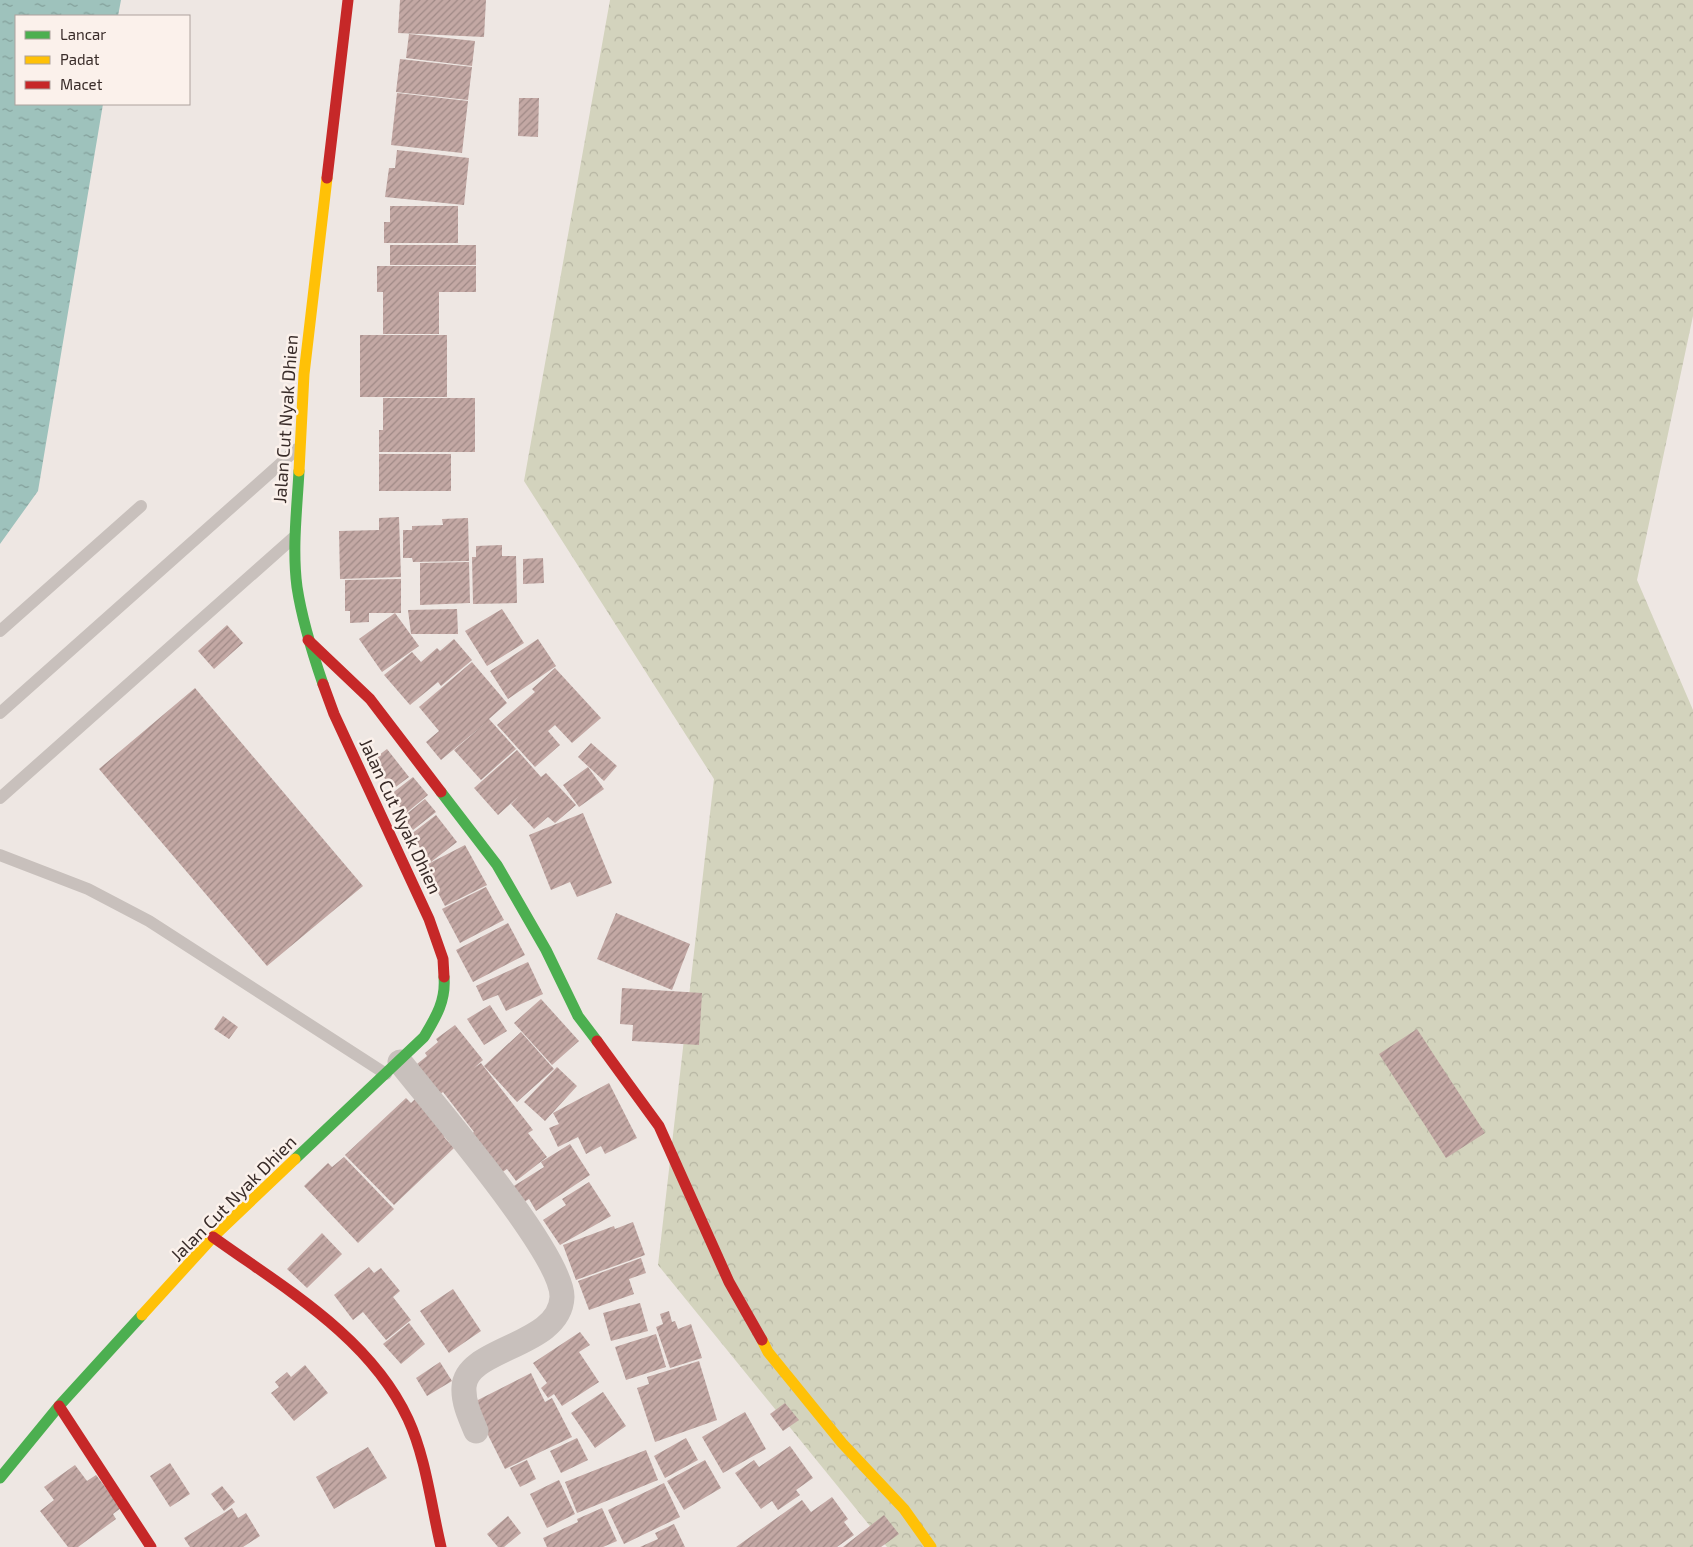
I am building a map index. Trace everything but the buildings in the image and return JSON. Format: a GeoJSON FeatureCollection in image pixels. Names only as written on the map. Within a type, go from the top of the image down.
{"type":"FeatureCollection","features":[{"type":"Feature","properties":{"kind":"main road","name":"Jalan Cut Nyak Dhien"},"geometry":{"type":"LineString","coordinates":[[0,1478],[59,1406],[213,1238],[424,1037],[438,1014],[445,992],[442,959],[429,919],[334,714],[308,640],[297,586],[295,537],[304,374],[348,0]]}},
{"type":"Feature","properties":{"kind":"main road"},"geometry":{"type":"LineString","coordinates":[[308,640],[370,699],[498,865],[546,950],[578,1016],[659,1126],[729,1282],[768,1352],[842,1444],[904,1509],[931,1547]]}},
{"type":"Feature","properties":{"kind":"main road"},"geometry":{"type":"LineString","coordinates":[[213,1238],[329,1322],[366,1356],[393,1389],[408,1419],[420,1457],[442,1547]]}},
{"type":"Feature","properties":{"kind":"main road"},"geometry":{"type":"LineString","coordinates":[[59,1406],[151,1547]]}},
{"type":"Feature","properties":{"kind":"street"},"geometry":{"type":"LineString","coordinates":[[393,1068],[526,1221],[561,1286],[562,1299],[550,1323],[522,1342],[479,1364],[468,1373],[464,1386],[465,1402],[476,1430]]}},
{"type":"Feature","properties":{"kind":"lane"},"geometry":{"type":"LineString","coordinates":[[0,713],[299,447]]}},
{"type":"Feature","properties":{"kind":"lane"},"geometry":{"type":"LineString","coordinates":[[0,631],[141,506]]}},
{"type":"Feature","properties":{"kind":"lane"},"geometry":{"type":"LineString","coordinates":[[0,798],[295,537]]}},
{"type":"Feature","properties":{"kind":"lane"},"geometry":{"type":"LineString","coordinates":[[0,855],[88,889],[149,921],[393,1068]]}},
{"type":"Feature","properties":{"kind":"green space"},"geometry":{"type":"Polygon","coordinates":[[[610,0],[1693,0],[1693,316],[1637,580],[1693,710],[1693,1547],[887,1547],[658,1265],[714,779],[524,481],[610,0]]]}},
{"type":"Feature","properties":{"kind":"water"},"geometry":{"type":"Polygon","coordinates":[[[0,0],[121,0],[118,15],[15,15],[15,105],[103,105],[38,491],[0,544],[0,0]]]}},
{"type":"Feature","properties":{"kind":"traffic: fast"},"geometry":{"type":"LineString","coordinates":[[299,471],[295,544],[297,587],[308,636],[323,684]]}},
{"type":"Feature","properties":{"kind":"traffic: fast"},"geometry":{"type":"LineString","coordinates":[[441,792],[497,865],[546,950],[578,1016],[597,1041]]}},
{"type":"Feature","properties":{"kind":"traffic: fast"},"geometry":{"type":"LineString","coordinates":[[295,1159],[424,1037],[442,1001],[444,977]]}},
{"type":"Feature","properties":{"kind":"traffic: fast"},"geometry":{"type":"LineString","coordinates":[[0,1478],[59,1406],[142,1315]]}},
{"type":"Feature","properties":{"kind":"traffic: slow"},"geometry":{"type":"LineString","coordinates":[[299,471],[304,374],[327,178]]}},
{"type":"Feature","properties":{"kind":"traffic: slow"},"geometry":{"type":"LineString","coordinates":[[142,1315],[213,1237],[295,1159]]}},
{"type":"Feature","properties":{"kind":"traffic: slow"},"geometry":{"type":"LineString","coordinates":[[762,1340],[768,1352],[842,1443],[904,1509],[931,1547]]}},
{"type":"Feature","properties":{"kind":"traffic: jam"},"geometry":{"type":"LineString","coordinates":[[327,178],[348,0]]}},
{"type":"Feature","properties":{"kind":"traffic: jam"},"geometry":{"type":"LineString","coordinates":[[308,640],[370,699],[441,792]]}},
{"type":"Feature","properties":{"kind":"traffic: jam"},"geometry":{"type":"LineString","coordinates":[[323,684],[334,714],[429,919],[443,959],[444,977]]}},
{"type":"Feature","properties":{"kind":"traffic: jam"},"geometry":{"type":"LineString","coordinates":[[597,1041],[659,1126],[729,1282],[762,1340]]}},
{"type":"Feature","properties":{"kind":"traffic: jam"},"geometry":{"type":"LineString","coordinates":[[213,1237],[323,1316],[371,1363],[392,1390],[408,1419],[419,1450],[428,1482],[441,1547]]}},
{"type":"Feature","properties":{"kind":"traffic: jam"},"geometry":{"type":"LineString","coordinates":[[59,1406],[151,1547]]}}]}
